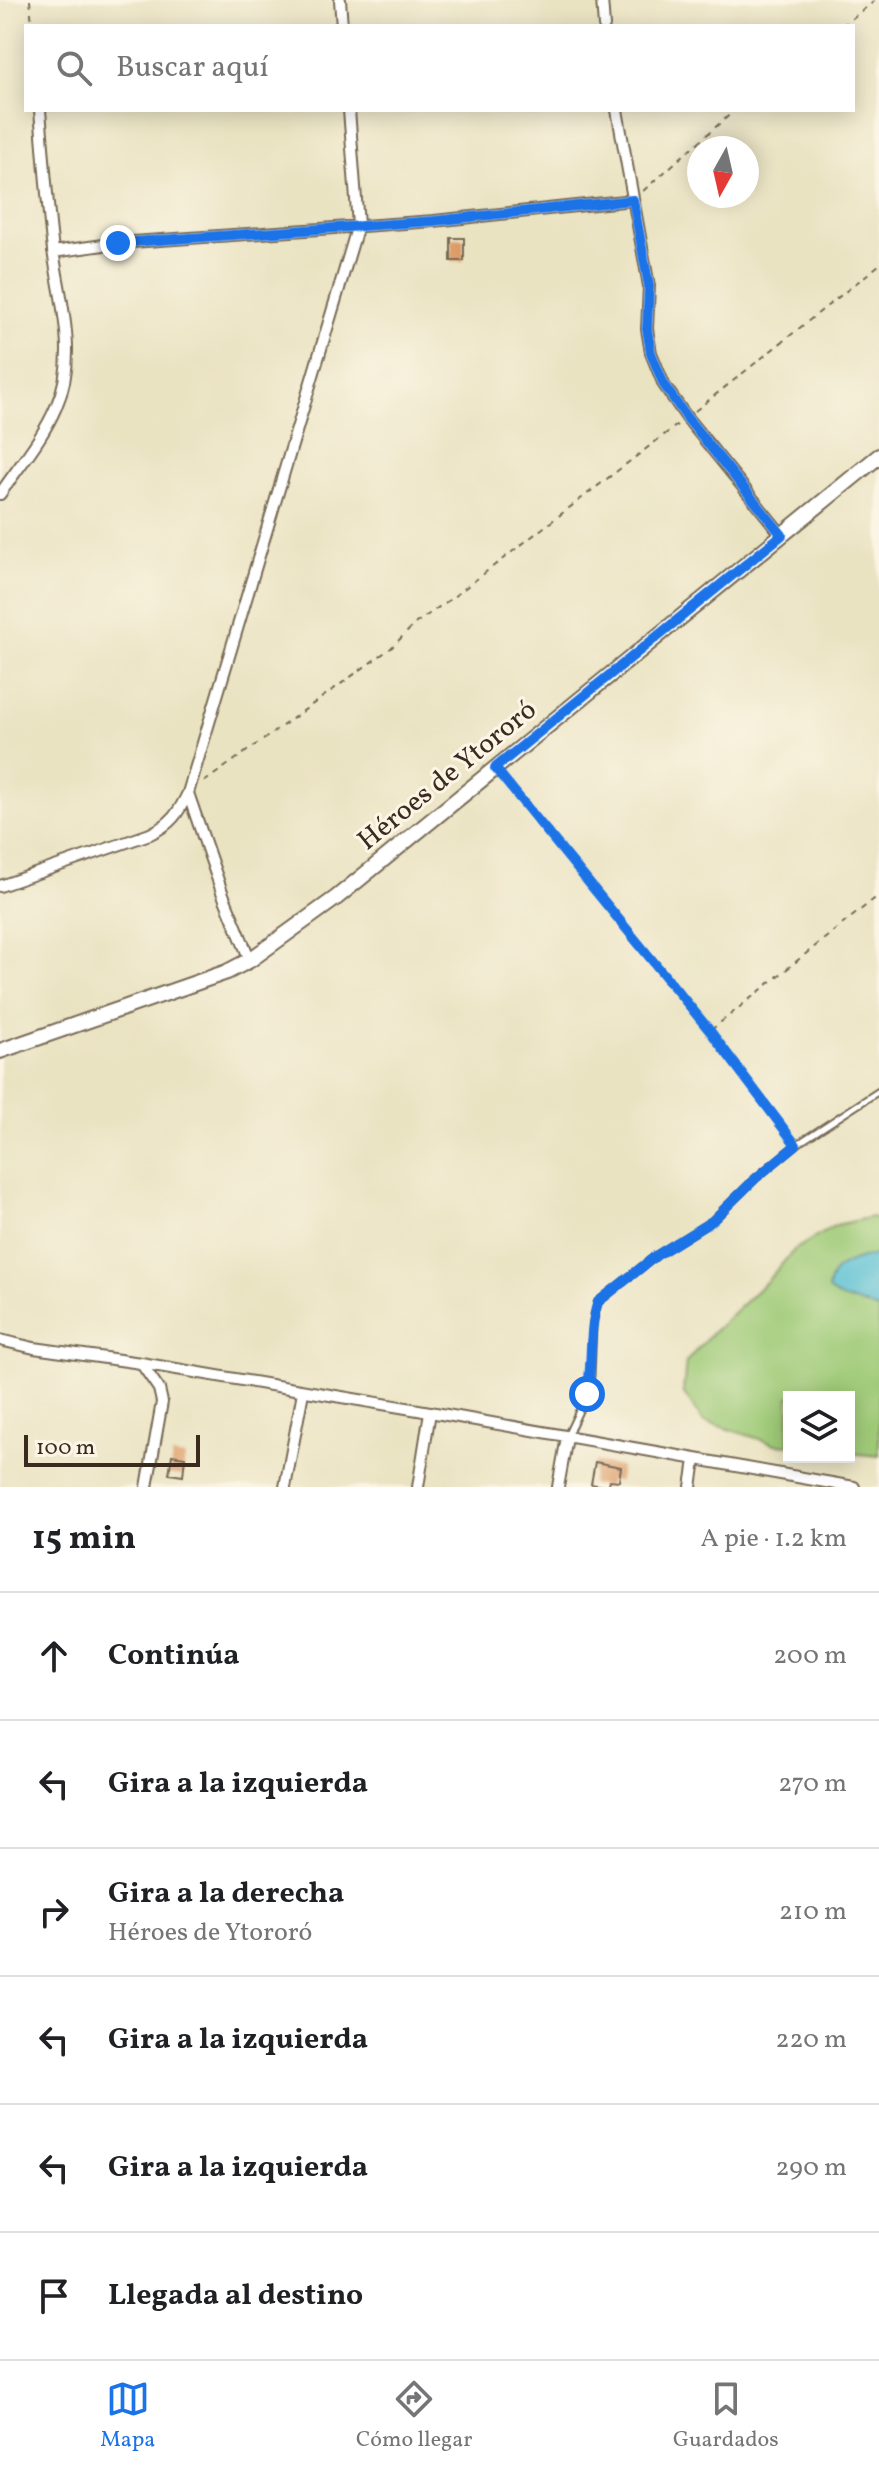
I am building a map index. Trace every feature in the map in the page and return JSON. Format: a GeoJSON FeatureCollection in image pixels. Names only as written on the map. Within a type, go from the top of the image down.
{"type":"FeatureCollection","features":[{"type":"Feature","properties":{"kind":"main road","name":"Héroes de Ytororó"},"geometry":{"type":"LineString","coordinates":[[0,1051],[168,994],[250,960],[336,898],[879,456]]}},
{"type":"Feature","properties":{"kind":"street"},"geometry":{"type":"LineString","coordinates":[[340,0],[342,24]]}},
{"type":"Feature","properties":{"kind":"street"},"geometry":{"type":"LineString","coordinates":[[602,0],[604,24]]}},
{"type":"Feature","properties":{"kind":"street"},"geometry":{"type":"LineString","coordinates":[[0,494],[57,405],[66,368],[64,305],[53,252],[40,112]]}},
{"type":"Feature","properties":{"kind":"street"},"geometry":{"type":"LineString","coordinates":[[0,886],[167,826],[177,817],[188,793],[358,225],[349,112]]}},
{"type":"Feature","properties":{"kind":"street"},"geometry":{"type":"LineString","coordinates":[[617,112],[649,286],[647,329],[651,353],[664,385],[687,418],[782,535]]}},
{"type":"Feature","properties":{"kind":"street"},"geometry":{"type":"LineString","coordinates":[[53,252],[118,243],[434,221],[633,200]]}},
{"type":"Feature","properties":{"kind":"street"},"geometry":{"type":"LineString","coordinates":[[188,793],[222,892],[250,960]]}},
{"type":"Feature","properties":{"kind":"street"},"geometry":{"type":"LineString","coordinates":[[0,1340],[854,1487]]}},
{"type":"Feature","properties":{"kind":"street"},"geometry":{"type":"LineString","coordinates":[[141,1363],[159,1389],[162,1402],[147,1487]]}},
{"type":"Feature","properties":{"kind":"street"},"geometry":{"type":"LineString","coordinates":[[285,1487],[303,1392]]}},
{"type":"Feature","properties":{"kind":"street"},"geometry":{"type":"LineString","coordinates":[[418,1487],[430,1412]]}},
{"type":"Feature","properties":{"kind":"street"},"geometry":{"type":"LineString","coordinates":[[558,1487],[567,1437]]}},
{"type":"Feature","properties":{"kind":"street"},"geometry":{"type":"LineString","coordinates":[[691,1487],[695,1460]]}},
{"type":"Feature","properties":{"kind":"lane"},"geometry":{"type":"LineString","coordinates":[[567,1437],[587,1394],[591,1376],[594,1313],[598,1302],[657,1255],[712,1221],[796,1145],[879,1091]]}},
{"type":"Feature","properties":{"kind":"path"},"geometry":{"type":"LineString","coordinates":[[30,0],[32,24]]}},
{"type":"Feature","properties":{"kind":"path"},"geometry":{"type":"LineString","coordinates":[[845,24],[876,0]]}},
{"type":"Feature","properties":{"kind":"path"},"geometry":{"type":"LineString","coordinates":[[633,200],[733,112]]}},
{"type":"Feature","properties":{"kind":"path"},"geometry":{"type":"LineString","coordinates":[[188,793],[391,648],[416,623],[687,418],[879,265]]}},
{"type":"Feature","properties":{"kind":"path"},"geometry":{"type":"LineString","coordinates":[[495,768],[710,1031],[796,1145]]}},
{"type":"Feature","properties":{"kind":"path"},"geometry":{"type":"LineString","coordinates":[[710,1031],[879,895]]}},
{"type":"Feature","properties":{"kind":"green space"},"geometry":{"type":"Polygon","coordinates":[[[872,1217],[879,1221],[879,1456],[855,1454],[855,1391],[783,1391],[783,1445],[703,1421],[683,1392],[686,1362],[794,1250],[836,1225],[872,1217]]]}},
{"type":"Feature","properties":{"kind":"water"},"geometry":{"type":"Polygon","coordinates":[[[879,1254],[879,1311],[828,1290],[839,1268],[879,1254]]]}},
{"type":"Feature","properties":{"kind":"building"},"geometry":{"type":"Polygon","coordinates":[[[451,238],[464,238],[464,261],[451,261],[451,238]]]}},
{"type":"Feature","properties":{"kind":"building"},"geometry":{"type":"Polygon","coordinates":[[[172,1455],[185,1457],[183,1476],[169,1474],[172,1455]]]}},
{"type":"Feature","properties":{"kind":"building"},"geometry":{"type":"Polygon","coordinates":[[[595,1462],[621,1467],[619,1481],[610,1480],[608,1487],[591,1484],[595,1462]]]}},
{"type":"Feature","properties":{"kind":"route"},"geometry":{"type":"LineString","coordinates":[[118,243],[434,221],[633,200],[649,286],[647,329],[651,353],[664,385],[782,535],[495,768],[710,1031],[796,1145],[712,1221],[657,1255],[598,1302],[594,1313],[591,1376],[587,1394]]}}]}
